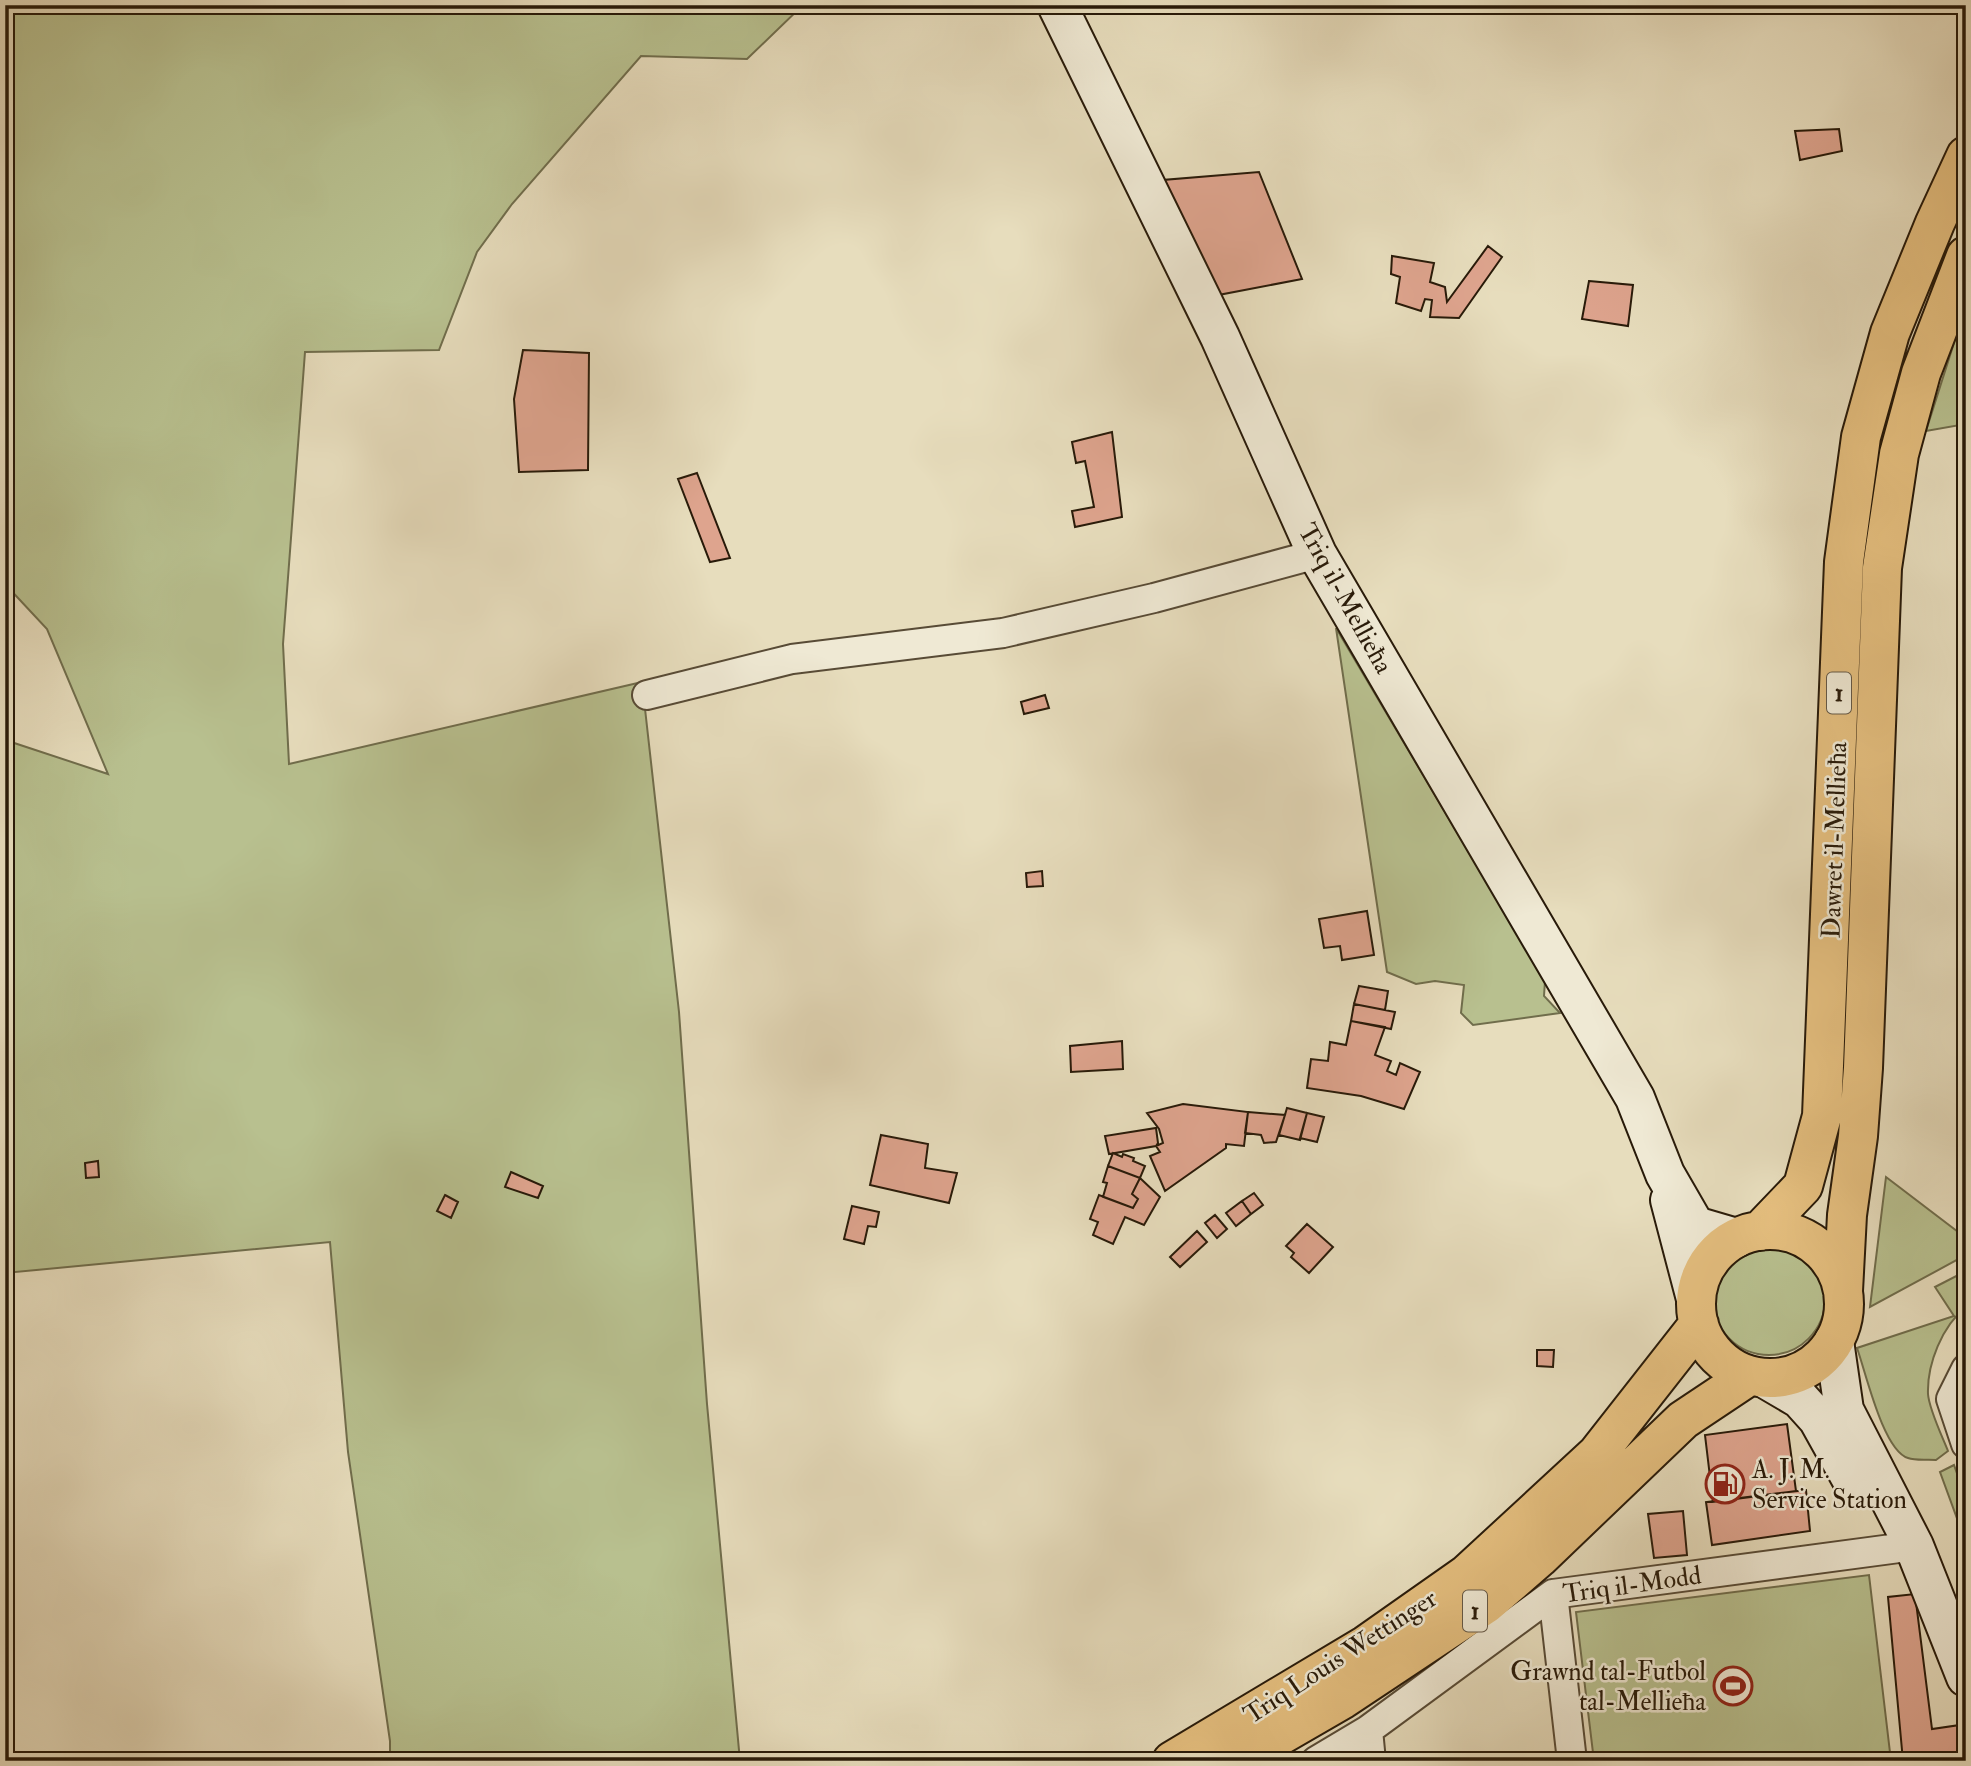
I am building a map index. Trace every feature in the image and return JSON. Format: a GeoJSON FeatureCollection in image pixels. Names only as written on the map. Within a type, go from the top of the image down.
{"type":"FeatureCollection","features":[{"type":"Feature","properties":{"kind":"highway","name":"Dawret il-Mellieħa"},"geometry":{"type":"LineString","coordinates":[[1748,1234],[1803,1186],[1822,1116],[1844,562],[1861,437],[1889,333],[1966,156]]}},
{"type":"Feature","properties":{"kind":"highway","name":"Dawret il-Mellieħa"},"geometry":{"type":"LineString","coordinates":[[1843,1291],[1847,1215],[1858,1136],[1863,1068],[1882,568],[1899,454],[1921,373],[1966,256]]}},
{"type":"Feature","properties":{"kind":"highway"},"geometry":{"type":"LineString","coordinates":[[1791,1232],[1815,1244],[1832,1264],[1843,1291],[1841,1327],[1834,1340],[1814,1364],[1791,1376],[1757,1377],[1724,1363],[1710,1349],[1697,1312],[1702,1274],[1719,1250],[1748,1234],[1791,1232]]}},
{"type":"Feature","properties":{"kind":"highway","name":"Triq Louis Wettinger"},"geometry":{"type":"LineString","coordinates":[[1172,1761],[1366,1645],[1466,1574],[1597,1454],[1697,1312]]}},
{"type":"Feature","properties":{"kind":"highway","name":"Triq Louis Wettinger"},"geometry":{"type":"LineString","coordinates":[[1236,1761],[1343,1699],[1486,1604],[1539,1558],[1683,1420],[1757,1377]]}},
{"type":"Feature","properties":{"kind":"main road","name":"Triq il-Mellieħa"},"geometry":{"type":"LineString","coordinates":[[1057,5],[1220,337],[1317,554],[1635,1098],[1665,1174],[1695,1226],[1748,1234]]}},
{"type":"Feature","properties":{"kind":"main road","name":"Triq il-Mellieħa"},"geometry":{"type":"LineString","coordinates":[[1665,1174],[1697,1312]]}},
{"type":"Feature","properties":{"kind":"main road"},"geometry":{"type":"LineString","coordinates":[[1834,1340],[1844,1410],[1914,1546],[1966,1677]]}},
{"type":"Feature","properties":{"kind":"main road"},"geometry":{"type":"LineString","coordinates":[[1757,1377],[1800,1399],[1818,1419],[1872,1516],[1914,1546]]}},
{"type":"Feature","properties":{"kind":"street"},"geometry":{"type":"LineString","coordinates":[[647,695],[792,659],[1003,633],[1154,598],[1317,554]]}},
{"type":"Feature","properties":{"kind":"street"},"geometry":{"type":"LineString","coordinates":[[1966,1369],[1951,1399],[1966,1444]]}},
{"type":"Feature","properties":{"kind":"street","name":"Triq il-Modd"},"geometry":{"type":"LineString","coordinates":[[1316,1761],[1368,1730],[1553,1594],[1914,1546]]}},
{"type":"Feature","properties":{"kind":"street"},"geometry":{"type":"LineString","coordinates":[[1553,1594],[1572,1761]]}},
{"type":"Feature","properties":{"kind":"street"},"geometry":{"type":"LineString","coordinates":[[1368,1730],[1371,1761]]}},
{"type":"Feature","properties":{"kind":"green space"},"geometry":{"type":"Polygon","coordinates":[[[5,5],[803,5],[747,59],[641,56],[512,204],[477,252],[439,350],[305,352],[283,644],[289,764],[642,682],[679,1012],[707,1404],[740,1761],[390,1761],[390,1741],[348,1452],[330,1242],[5,1273],[5,740],[108,774],[47,629],[5,584],[5,5]]]}},
{"type":"Feature","properties":{"kind":"green space"},"geometry":{"type":"Polygon","coordinates":[[[1966,312],[1966,424],[1926,431],[1960,324],[1966,312]]]}},
{"type":"Feature","properties":{"kind":"green space"},"geometry":{"type":"Polygon","coordinates":[[[1336,628],[1545,981],[1544,996],[1560,1013],[1473,1025],[1461,1013],[1464,985],[1435,981],[1416,984],[1387,972],[1336,628]]]}},
{"type":"Feature","properties":{"kind":"green space"},"geometry":{"type":"Polygon","coordinates":[[[1886,1177],[1966,1238],[1966,1255],[1870,1307],[1886,1177]]]}},
{"type":"Feature","properties":{"kind":"green space"},"geometry":{"type":"Polygon","coordinates":[[[1769,1243],[1790,1247],[1808,1260],[1821,1278],[1825,1299],[1821,1320],[1808,1338],[1790,1351],[1769,1355],[1748,1351],[1730,1338],[1717,1320],[1713,1299],[1717,1278],[1730,1260],[1748,1247],[1769,1243]]]}},
{"type":"Feature","properties":{"kind":"green space"},"geometry":{"type":"Polygon","coordinates":[[[1966,1271],[1966,1307],[1943,1335],[1933,1358],[1928,1382],[1931,1407],[1948,1451],[1936,1460],[1908,1458],[1899,1452],[1883,1426],[1857,1348],[1954,1316],[1935,1287],[1966,1271]]]}},
{"type":"Feature","properties":{"kind":"green space"},"geometry":{"type":"Polygon","coordinates":[[[1954,1465],[1966,1499],[1966,1543],[1940,1472],[1954,1465]]]}},
{"type":"Feature","properties":{"kind":"green space","name":"Grawnd tal-Futbol tal-Mellieħa"},"geometry":{"type":"Polygon","coordinates":[[[1869,1575],[1891,1761],[1594,1761],[1576,1612],[1869,1575]]]}},
{"type":"Feature","properties":{"kind":"building"},"geometry":{"type":"Polygon","coordinates":[[[1839,129],[1842,151],[1800,160],[1795,131],[1839,129]]]}},
{"type":"Feature","properties":{"kind":"building"},"geometry":{"type":"Polygon","coordinates":[[[1259,172],[1302,279],[1213,296],[1163,180],[1259,172]]]}},
{"type":"Feature","properties":{"kind":"building"},"geometry":{"type":"Polygon","coordinates":[[[1488,246],[1502,257],[1459,318],[1430,317],[1432,300],[1425,299],[1421,311],[1396,303],[1400,277],[1391,274],[1392,256],[1434,263],[1430,282],[1445,287],[1447,302],[1488,246]]]}},
{"type":"Feature","properties":{"kind":"building"},"geometry":{"type":"Polygon","coordinates":[[[1589,281],[1633,285],[1628,326],[1582,319],[1589,281]]]}},
{"type":"Feature","properties":{"kind":"building"},"geometry":{"type":"Polygon","coordinates":[[[523,350],[589,353],[588,470],[519,472],[514,399],[523,350]]]}},
{"type":"Feature","properties":{"kind":"building"},"geometry":{"type":"Polygon","coordinates":[[[1112,432],[1122,517],[1075,527],[1072,511],[1094,507],[1085,461],[1076,463],[1072,442],[1112,432]]]}},
{"type":"Feature","properties":{"kind":"building"},"geometry":{"type":"Polygon","coordinates":[[[697,473],[730,558],[710,562],[678,479],[697,473]]]}},
{"type":"Feature","properties":{"kind":"building"},"geometry":{"type":"Polygon","coordinates":[[[1045,695],[1049,708],[1024,714],[1021,702],[1045,695]]]}},
{"type":"Feature","properties":{"kind":"building"},"geometry":{"type":"Polygon","coordinates":[[[1042,871],[1043,886],[1027,887],[1026,873],[1042,871]]]}},
{"type":"Feature","properties":{"kind":"building"},"geometry":{"type":"Polygon","coordinates":[[[1367,911],[1374,955],[1342,960],[1340,946],[1324,948],[1319,919],[1367,911]]]}},
{"type":"Feature","properties":{"kind":"building"},"geometry":{"type":"Polygon","coordinates":[[[1359,986],[1388,991],[1385,1010],[1354,1004],[1359,986]]]}},
{"type":"Feature","properties":{"kind":"building"},"geometry":{"type":"Polygon","coordinates":[[[1354,1004],[1395,1012],[1391,1029],[1351,1021],[1354,1004]]]}},
{"type":"Feature","properties":{"kind":"building"},"geometry":{"type":"Polygon","coordinates":[[[1351,1021],[1385,1027],[1375,1055],[1391,1061],[1387,1071],[1396,1075],[1400,1063],[1420,1072],[1404,1109],[1361,1096],[1307,1088],[1311,1059],[1328,1061],[1330,1042],[1346,1045],[1351,1021]]]}},
{"type":"Feature","properties":{"kind":"building"},"geometry":{"type":"Polygon","coordinates":[[[1122,1041],[1123,1069],[1071,1072],[1070,1046],[1122,1041]]]}},
{"type":"Feature","properties":{"kind":"building"},"geometry":{"type":"Polygon","coordinates":[[[1183,1104],[1248,1112],[1244,1146],[1226,1144],[1226,1148],[1165,1191],[1150,1156],[1160,1152],[1156,1146],[1163,1143],[1159,1129],[1147,1113],[1183,1104]]]}},
{"type":"Feature","properties":{"kind":"building"},"geometry":{"type":"Polygon","coordinates":[[[1287,1108],[1307,1113],[1300,1140],[1279,1135],[1287,1108]]]}},
{"type":"Feature","properties":{"kind":"building"},"geometry":{"type":"Polygon","coordinates":[[[1248,1112],[1285,1115],[1276,1142],[1264,1143],[1261,1135],[1245,1133],[1248,1112]]]}},
{"type":"Feature","properties":{"kind":"building"},"geometry":{"type":"Polygon","coordinates":[[[1307,1113],[1324,1117],[1317,1142],[1300,1138],[1307,1113]]]}},
{"type":"Feature","properties":{"kind":"building"},"geometry":{"type":"Polygon","coordinates":[[[1156,1128],[1156,1146],[1109,1154],[1105,1136],[1156,1128]]]}},
{"type":"Feature","properties":{"kind":"building"},"geometry":{"type":"Polygon","coordinates":[[[881,1135],[928,1144],[925,1168],[957,1173],[949,1203],[870,1185],[881,1135]]]}},
{"type":"Feature","properties":{"kind":"building"},"geometry":{"type":"Polygon","coordinates":[[[1113,1153],[1134,1158],[1133,1161],[1145,1166],[1140,1178],[1108,1166],[1113,1153]]]}},
{"type":"Feature","properties":{"kind":"building"},"geometry":{"type":"Polygon","coordinates":[[[98,1161],[99,1177],[86,1178],[85,1163],[98,1161]]]}},
{"type":"Feature","properties":{"kind":"building"},"geometry":{"type":"Polygon","coordinates":[[[1108,1166],[1140,1178],[1132,1194],[1138,1199],[1133,1208],[1103,1197],[1107,1183],[1103,1182],[1108,1166]]]}},
{"type":"Feature","properties":{"kind":"building"},"geometry":{"type":"Polygon","coordinates":[[[511,1172],[543,1186],[538,1198],[505,1187],[511,1172]]]}},
{"type":"Feature","properties":{"kind":"building"},"geometry":{"type":"Polygon","coordinates":[[[1140,1178],[1160,1197],[1144,1225],[1125,1217],[1113,1244],[1093,1235],[1098,1222],[1090,1219],[1099,1195],[1133,1208],[1138,1199],[1132,1194],[1140,1178]]]}},
{"type":"Feature","properties":{"kind":"building"},"geometry":{"type":"Polygon","coordinates":[[[1254,1193],[1263,1205],[1251,1214],[1242,1201],[1254,1193]]]}},
{"type":"Feature","properties":{"kind":"building"},"geometry":{"type":"Polygon","coordinates":[[[445,1195],[458,1202],[451,1218],[437,1211],[445,1195]]]}},
{"type":"Feature","properties":{"kind":"building"},"geometry":{"type":"Polygon","coordinates":[[[1242,1201],[1251,1214],[1236,1226],[1226,1213],[1242,1201]]]}},
{"type":"Feature","properties":{"kind":"building"},"geometry":{"type":"Polygon","coordinates":[[[852,1206],[879,1212],[876,1227],[868,1226],[864,1244],[844,1239],[852,1206]]]}},
{"type":"Feature","properties":{"kind":"building"},"geometry":{"type":"Polygon","coordinates":[[[1215,1215],[1227,1229],[1217,1238],[1205,1223],[1215,1215]]]}},
{"type":"Feature","properties":{"kind":"building"},"geometry":{"type":"Polygon","coordinates":[[[1307,1224],[1333,1247],[1309,1273],[1291,1257],[1294,1253],[1286,1246],[1307,1224]]]}},
{"type":"Feature","properties":{"kind":"building"},"geometry":{"type":"Polygon","coordinates":[[[1197,1231],[1207,1242],[1180,1267],[1170,1257],[1197,1231]]]}},
{"type":"Feature","properties":{"kind":"building"},"geometry":{"type":"Polygon","coordinates":[[[1537,1350],[1554,1350],[1553,1367],[1537,1366],[1537,1350]]]}},
{"type":"Feature","properties":{"kind":"building"},"geometry":{"type":"Polygon","coordinates":[[[1787,1424],[1796,1491],[1713,1502],[1705,1435],[1787,1424]]]}},
{"type":"Feature","properties":{"kind":"building"},"geometry":{"type":"Polygon","coordinates":[[[1806,1490],[1810,1531],[1712,1545],[1706,1502],[1806,1490]]]}},
{"type":"Feature","properties":{"kind":"building"},"geometry":{"type":"Polygon","coordinates":[[[1683,1511],[1687,1555],[1654,1558],[1648,1514],[1683,1511]]]}},
{"type":"Feature","properties":{"kind":"building"},"geometry":{"type":"Polygon","coordinates":[[[1915,1594],[1932,1729],[1960,1725],[1966,1761],[1903,1761],[1888,1597],[1915,1594]]]}},
{"type":"Feature","properties":{"kind":"place","name":"A. J. M. Service Station"},"geometry":{"type":"Point","coordinates":[1725,1484]}},
{"type":"Feature","properties":{"kind":"place","name":"Grawnd tal-Futbol tal-Mellieħa"},"geometry":{"type":"Point","coordinates":[1733,1686]}}]}
